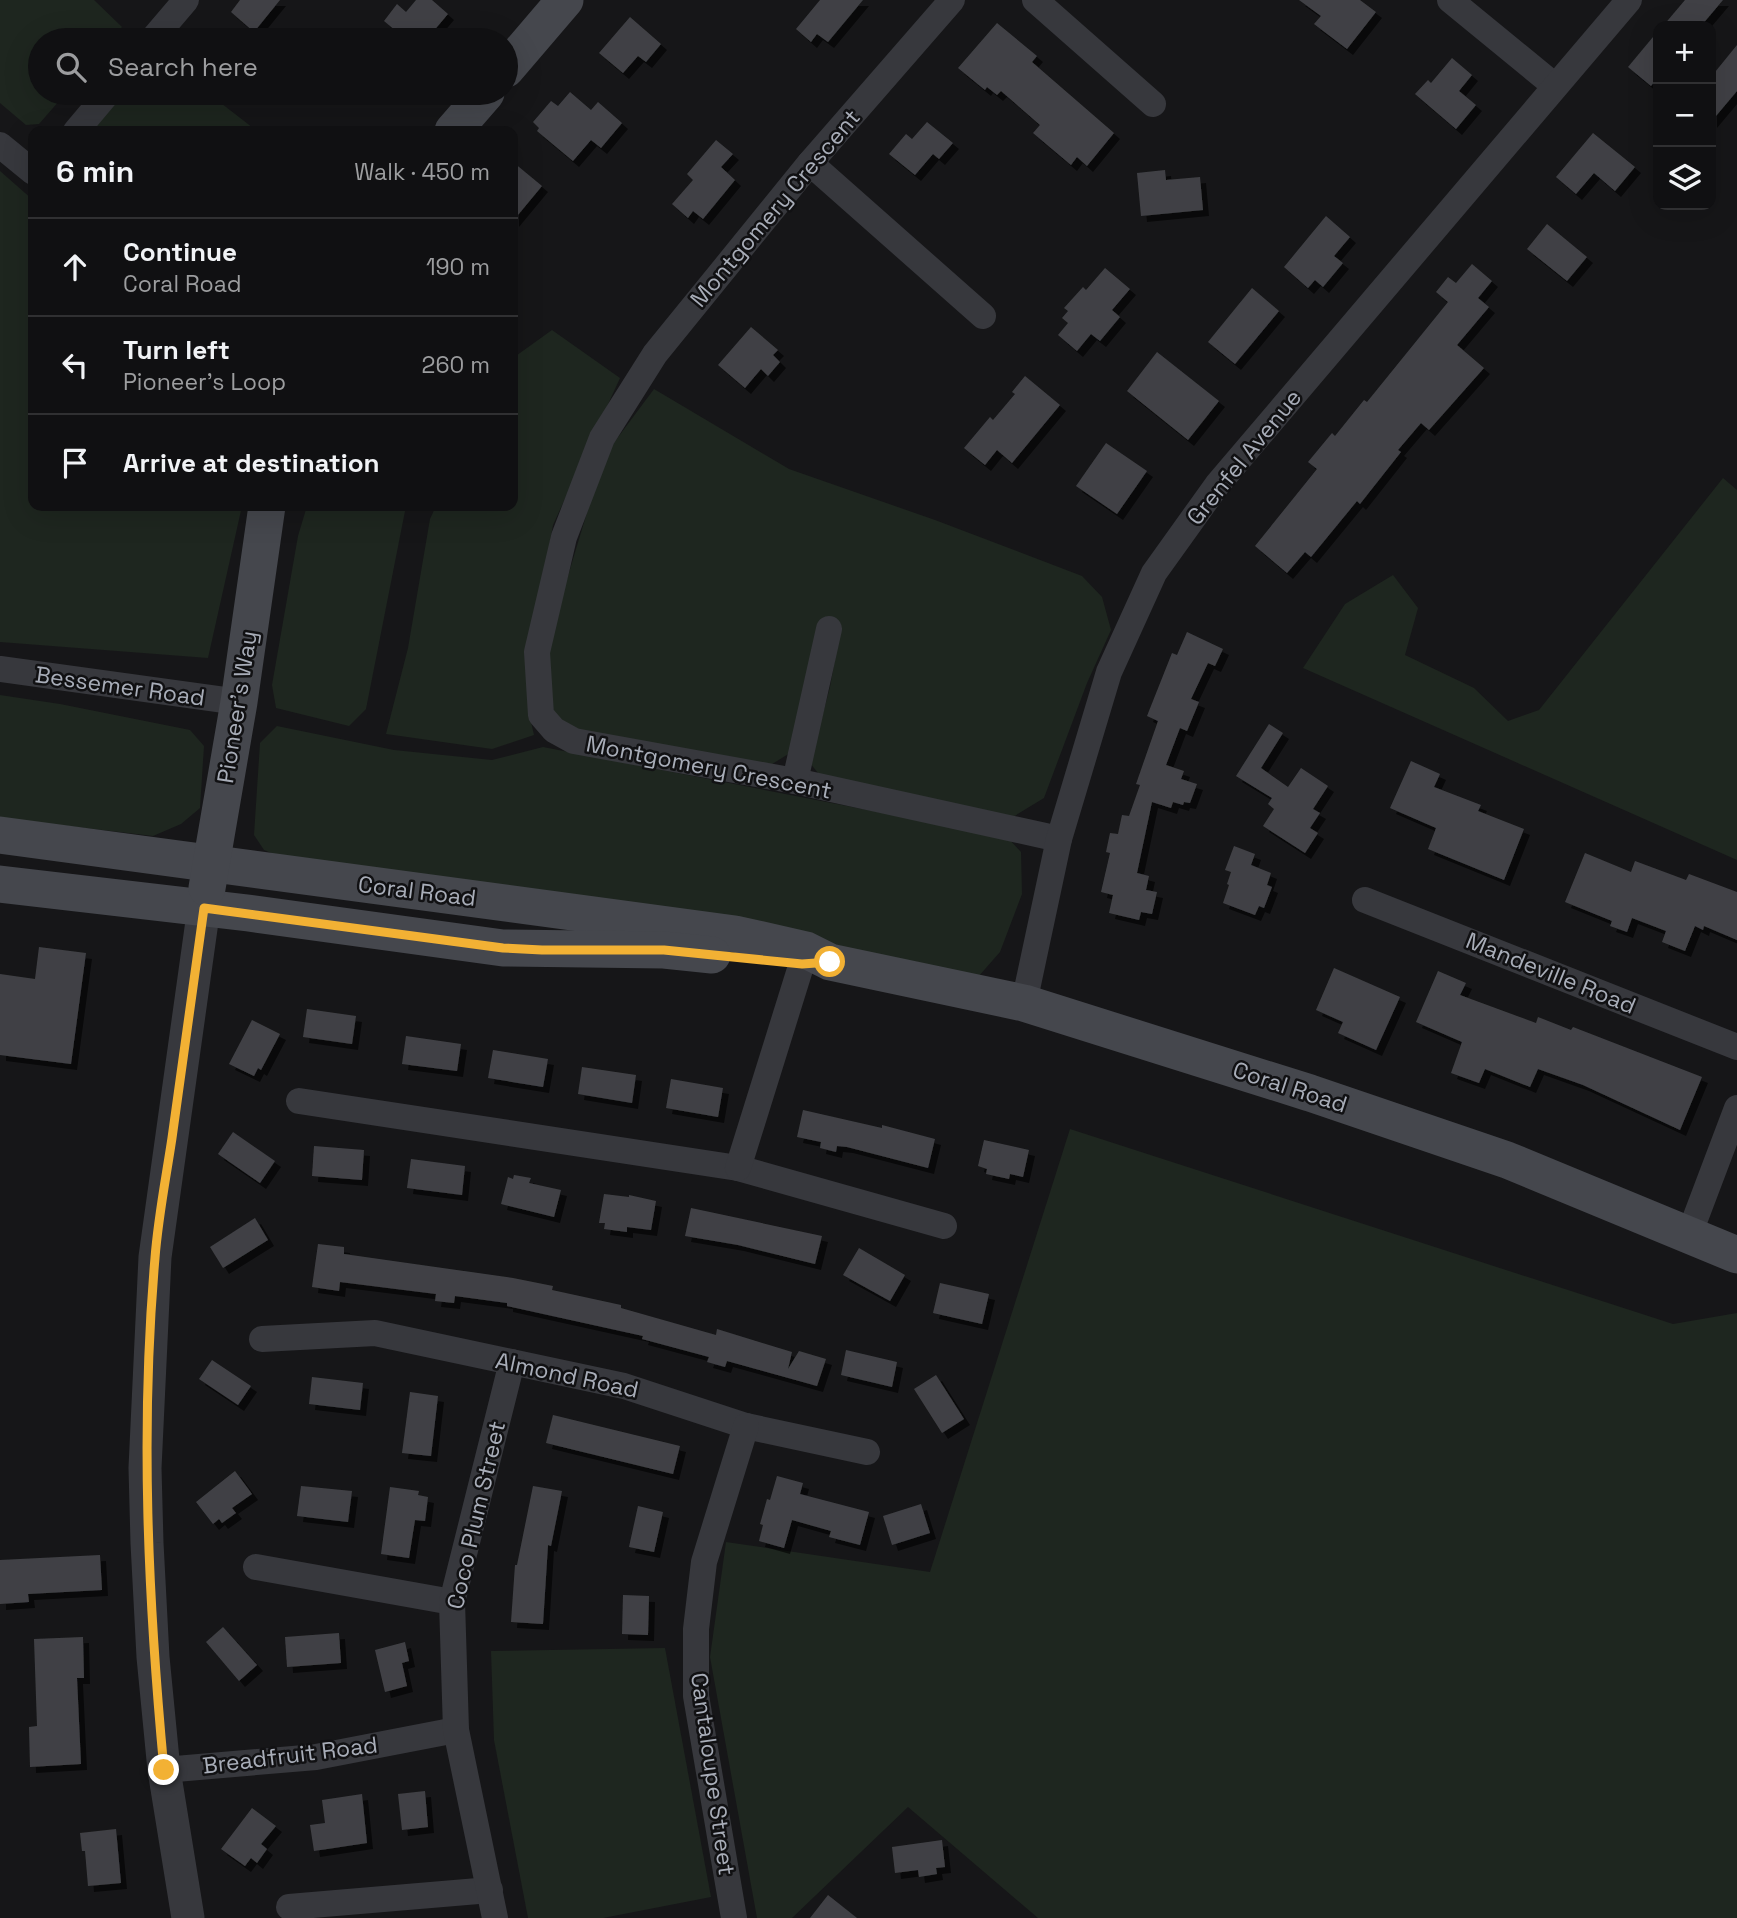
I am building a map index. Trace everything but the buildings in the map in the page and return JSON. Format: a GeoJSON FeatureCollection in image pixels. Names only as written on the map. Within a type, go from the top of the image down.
{"type":"FeatureCollection","features":[{"type":"Feature","properties":{"kind":"main road"},"geometry":{"type":"LineString","coordinates":[[518,55],[565,0]]}},
{"type":"Feature","properties":{"kind":"main road"},"geometry":{"type":"LineString","coordinates":[[457,126],[476,105]]}},
{"type":"Feature","properties":{"kind":"main road","name":"Pioneer's Way"},"geometry":{"type":"LineString","coordinates":[[204,908],[239,702],[266,511]]}},
{"type":"Feature","properties":{"kind":"main road","name":"Coral Road"},"geometry":{"type":"LineString","coordinates":[[0,835],[735,934],[812,959],[1024,1003],[1311,1093],[1507,1160],[1737,1255]]}},
{"type":"Feature","properties":{"kind":"main road","name":"Coral Road"},"geometry":{"type":"LineString","coordinates":[[0,884],[503,948],[664,950],[812,959]]}},
{"type":"Feature","properties":{"kind":"street"},"geometry":{"type":"LineString","coordinates":[[162,28],[186,0]]}},
{"type":"Feature","properties":{"kind":"street","name":"Montgomery Crescent"},"geometry":{"type":"LineString","coordinates":[[951,0],[810,163],[655,354],[602,438],[564,537],[537,652],[541,715],[554,730],[574,741],[795,781],[1059,839]]}},
{"type":"Feature","properties":{"kind":"street"},"geometry":{"type":"LineString","coordinates":[[1035,0],[1153,104]]}},
{"type":"Feature","properties":{"kind":"street"},"geometry":{"type":"LineString","coordinates":[[1450,0],[1555,86]]}},
{"type":"Feature","properties":{"kind":"street","name":"Grenfel Avenue"},"geometry":{"type":"LineString","coordinates":[[1024,1003],[1059,839],[1109,672],[1154,573],[1217,485],[1629,0]]}},
{"type":"Feature","properties":{"kind":"street"},"geometry":{"type":"LineString","coordinates":[[80,126],[98,105]]}},
{"type":"Feature","properties":{"kind":"street"},"geometry":{"type":"LineString","coordinates":[[0,145],[28,168]]}},
{"type":"Feature","properties":{"kind":"street"},"geometry":{"type":"LineString","coordinates":[[810,163],[983,316]]}},
{"type":"Feature","properties":{"kind":"street"},"geometry":{"type":"LineString","coordinates":[[795,781],[829,629]]}},
{"type":"Feature","properties":{"kind":"street","name":"Bessemer Road"},"geometry":{"type":"LineString","coordinates":[[0,669],[239,702]]}},
{"type":"Feature","properties":{"kind":"street","name":"Mandeville Road"},"geometry":{"type":"LineString","coordinates":[[1365,900],[1737,1047]]}},
{"type":"Feature","properties":{"kind":"street"},"geometry":{"type":"LineString","coordinates":[[188,1918],[164,1770],[153,1657],[145,1468],[155,1257],[204,908]]}},
{"type":"Feature","properties":{"kind":"street"},"geometry":{"type":"LineString","coordinates":[[738,1168],[812,959]]}},
{"type":"Feature","properties":{"kind":"street"},"geometry":{"type":"LineString","coordinates":[[299,1101],[738,1168],[944,1226]]}},
{"type":"Feature","properties":{"kind":"street"},"geometry":{"type":"LineString","coordinates":[[1689,1235],[1737,1108]]}},
{"type":"Feature","properties":{"kind":"street","name":"Almond Road"},"geometry":{"type":"LineString","coordinates":[[262,1339],[374,1333],[648,1392],[746,1426],[867,1452]]}},
{"type":"Feature","properties":{"kind":"street","name":"Coco Plum Street"},"geometry":{"type":"LineString","coordinates":[[495,1918],[456,1730],[452,1602],[512,1362]]}},
{"type":"Feature","properties":{"kind":"street","name":"Cantaloupe Street"},"geometry":{"type":"LineString","coordinates":[[734,1918],[696,1696],[696,1629],[704,1562],[746,1426]]}},
{"type":"Feature","properties":{"kind":"street"},"geometry":{"type":"LineString","coordinates":[[256,1567],[452,1602]]}},
{"type":"Feature","properties":{"kind":"street","name":"Breadfruit Road"},"geometry":{"type":"LineString","coordinates":[[164,1770],[316,1757],[456,1730]]}},
{"type":"Feature","properties":{"kind":"street"},"geometry":{"type":"LineString","coordinates":[[289,1907],[491,1889]]}},
{"type":"Feature","properties":{"kind":"shaded area"},"geometry":{"type":"Polygon","coordinates":[[[0,0],[94,0],[122,27],[28,28],[28,105],[56,105],[39,124],[26,125],[0,103],[0,0]]]}},
{"type":"Feature","properties":{"kind":"shaded area"},"geometry":{"type":"Polygon","coordinates":[[[114,105],[223,105],[251,126],[95,126],[114,105]]]}},
{"type":"Feature","properties":{"kind":"shaded area"},"geometry":{"type":"Polygon","coordinates":[[[0,171],[28,196],[28,511],[241,511],[208,658],[0,642],[0,171]]]}},
{"type":"Feature","properties":{"kind":"shaded area"},"geometry":{"type":"Polygon","coordinates":[[[552,330],[620,378],[553,525],[530,652],[529,713],[534,735],[492,749],[386,734],[408,648],[430,519],[434,511],[518,511],[518,354],[552,330]]]}},
{"type":"Feature","properties":{"kind":"shaded area"},"geometry":{"type":"Polygon","coordinates":[[[654,389],[789,469],[935,520],[1082,576],[1102,597],[1111,630],[1087,683],[1044,798],[1008,820],[822,778],[810,763],[830,687],[838,643],[831,619],[818,623],[811,683],[790,753],[764,769],[577,737],[554,718],[546,649],[604,456],[654,389]]]}},
{"type":"Feature","properties":{"kind":"shaded area"},"geometry":{"type":"Polygon","coordinates":[[[1723,478],[1737,490],[1737,860],[1303,668],[1345,604],[1393,575],[1418,608],[1405,655],[1474,688],[1508,721],[1539,710],[1723,478]]]}},
{"type":"Feature","properties":{"kind":"shaded area"},"geometry":{"type":"Polygon","coordinates":[[[306,511],[405,511],[366,709],[349,726],[276,708],[272,685],[298,536],[306,511]]]}},
{"type":"Feature","properties":{"kind":"shaded area"},"geometry":{"type":"Polygon","coordinates":[[[0,695],[190,730],[204,746],[200,808],[181,824],[153,836],[0,818],[0,695]]]}},
{"type":"Feature","properties":{"kind":"shaded area"},"geometry":{"type":"Polygon","coordinates":[[[277,726],[394,750],[492,760],[543,747],[1007,837],[1021,852],[1022,894],[1000,952],[978,977],[298,864],[264,850],[254,835],[260,743],[277,726]]]}},
{"type":"Feature","properties":{"kind":"shaded area"},"geometry":{"type":"Polygon","coordinates":[[[1070,1129],[1673,1324],[1737,1313],[1737,1918],[1038,1918],[908,1807],[792,1918],[757,1918],[710,1657],[726,1542],[930,1572],[1070,1129]]]}},
{"type":"Feature","properties":{"kind":"shaded area"},"geometry":{"type":"Polygon","coordinates":[[[665,1648],[711,1897],[603,1918],[528,1918],[494,1740],[491,1651],[665,1648]]]}},
{"type":"Feature","properties":{"kind":"route"},"geometry":{"type":"LineString","coordinates":[[164,1770],[153,1657],[147,1543],[145,1468],[149,1362],[155,1257],[204,908],[503,948],[623,948],[802,964],[830,962]]}}]}
